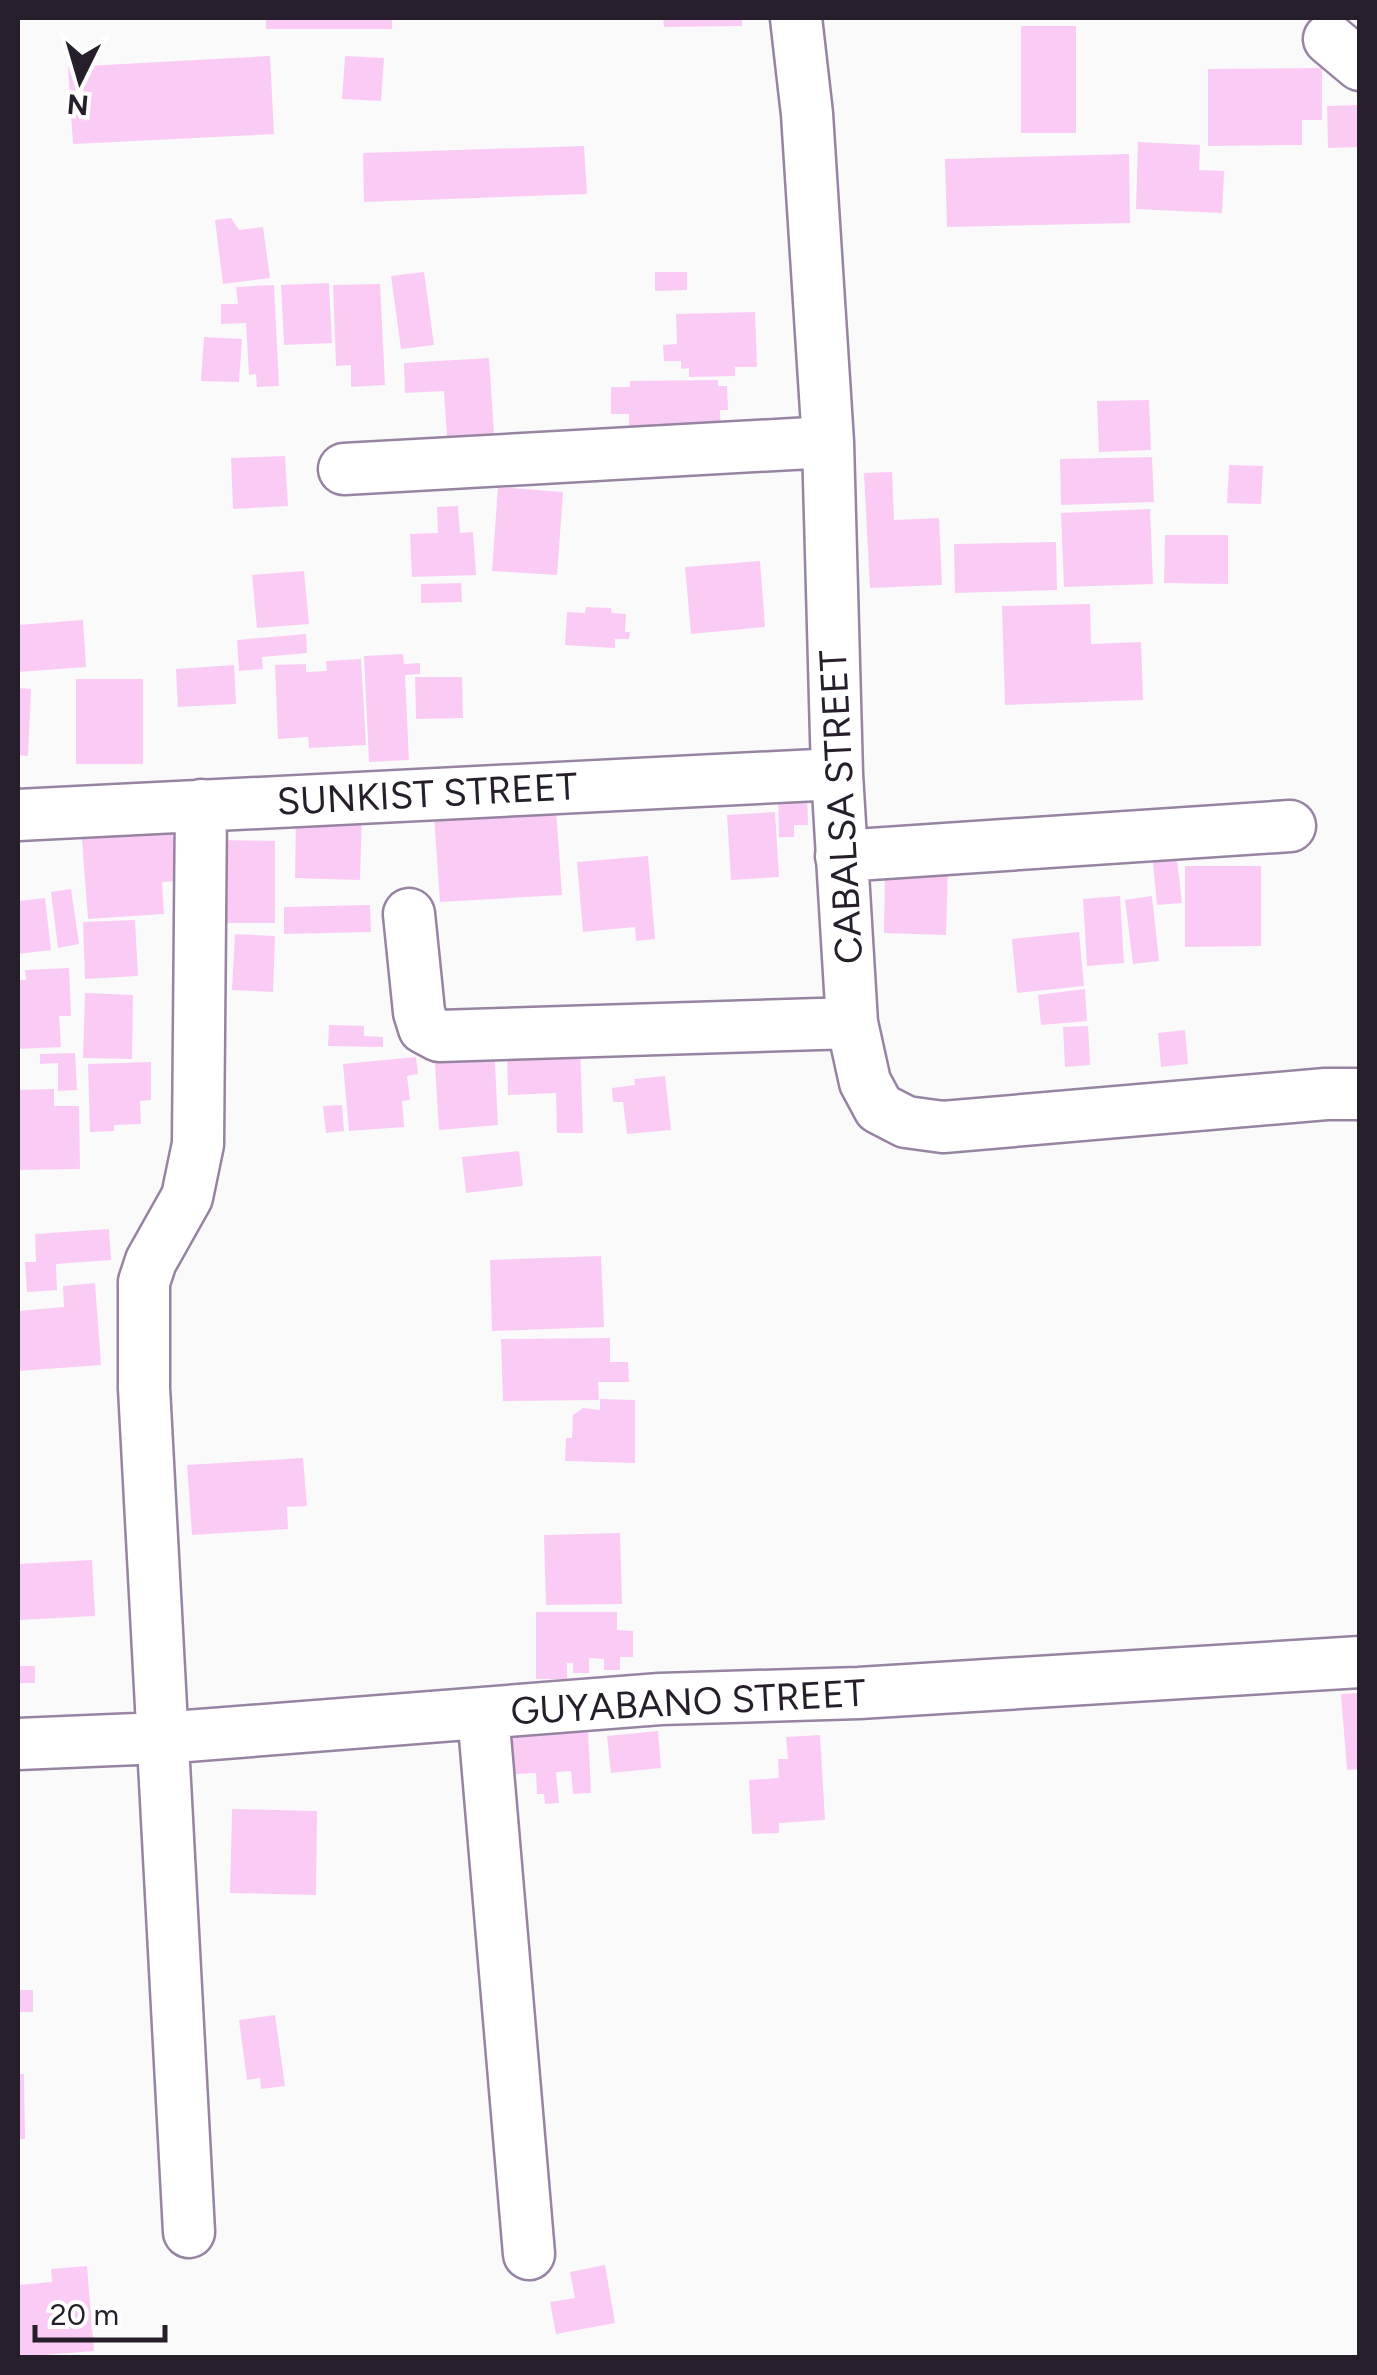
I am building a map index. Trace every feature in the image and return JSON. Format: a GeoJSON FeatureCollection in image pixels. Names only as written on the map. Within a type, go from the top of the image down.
{"type":"FeatureCollection","features":[{"type":"Feature","properties":{"kind":"street","name":"CABALSA STREET"},"geometry":{"type":"LineString","coordinates":[[796,18],[828,442],[840,856],[852,1023],[865,1082],[879,1108],[906,1122],[944,1127],[1360,1094]]}},
{"type":"Feature","properties":{"kind":"street"},"geometry":{"type":"LineString","coordinates":[[344,469],[828,442]]}},
{"type":"Feature","properties":{"kind":"street","name":"SUNKIST STREET"},"geometry":{"type":"LineString","coordinates":[[18,815],[837,774]]}},
{"type":"Feature","properties":{"kind":"street"},"geometry":{"type":"LineString","coordinates":[[189,2232],[144,1388],[144,1282],[151,1261],[187,1197],[198,1144],[202,805]]}},
{"type":"Feature","properties":{"kind":"street"},"geometry":{"type":"LineString","coordinates":[[840,856],[1290,826]]}},
{"type":"Feature","properties":{"kind":"street"},"geometry":{"type":"LineString","coordinates":[[409,914],[419,1012],[424,1028],[439,1036],[852,1023]]}},
{"type":"Feature","properties":{"kind":"street","name":"GUYABANO STREET"},"geometry":{"type":"LineString","coordinates":[[18,1744],[161,1738],[660,1699],[878,1692],[1360,1662]]}},
{"type":"Feature","properties":{"kind":"street"},"geometry":{"type":"LineString","coordinates":[[483,1713],[529,2254]]}},
{"type":"Feature","properties":{"kind":"building"},"geometry":{"type":"Polygon","coordinates":[[[266,18],[392,18],[392,29],[266,29],[266,18]]]}},
{"type":"Feature","properties":{"kind":"building"},"geometry":{"type":"Polygon","coordinates":[[[663,18],[742,18],[742,26],[664,27],[663,18]]]}},
{"type":"Feature","properties":{"kind":"building"},"geometry":{"type":"Polygon","coordinates":[[[1021,26],[1076,26],[1076,133],[1021,133],[1021,26]]]}},
{"type":"Feature","properties":{"kind":"building"},"geometry":{"type":"Polygon","coordinates":[[[270,56],[274,134],[73,144],[68,67],[270,56]]]}},
{"type":"Feature","properties":{"kind":"building"},"geometry":{"type":"Polygon","coordinates":[[[345,56],[384,58],[381,101],[342,99],[345,56]]]}},
{"type":"Feature","properties":{"kind":"building"},"geometry":{"type":"Polygon","coordinates":[[[1322,68],[1322,120],[1302,120],[1302,145],[1208,146],[1208,69],[1322,68]]]}},
{"type":"Feature","properties":{"kind":"building"},"geometry":{"type":"Polygon","coordinates":[[[1360,105],[1360,147],[1328,148],[1327,106],[1360,105]]]}},
{"type":"Feature","properties":{"kind":"building"},"geometry":{"type":"Polygon","coordinates":[[[1138,142],[1200,145],[1199,170],[1224,171],[1222,213],[1136,209],[1138,142]]]}},
{"type":"Feature","properties":{"kind":"building"},"geometry":{"type":"Polygon","coordinates":[[[584,146],[587,194],[364,202],[363,153],[584,146]]]}},
{"type":"Feature","properties":{"kind":"building"},"geometry":{"type":"Polygon","coordinates":[[[1129,154],[1130,223],[947,227],[945,159],[1129,154]]]}},
{"type":"Feature","properties":{"kind":"building"},"geometry":{"type":"Polygon","coordinates":[[[231,218],[239,230],[263,227],[270,278],[223,284],[215,220],[231,218]]]}},
{"type":"Feature","properties":{"kind":"building"},"geometry":{"type":"Polygon","coordinates":[[[424,272],[434,345],[401,349],[391,276],[424,272]]]}},
{"type":"Feature","properties":{"kind":"building"},"geometry":{"type":"Polygon","coordinates":[[[655,272],[687,272],[687,290],[655,291],[655,272]]]}},
{"type":"Feature","properties":{"kind":"building"},"geometry":{"type":"Polygon","coordinates":[[[329,283],[332,343],[284,345],[281,285],[329,283]]]}},
{"type":"Feature","properties":{"kind":"building"},"geometry":{"type":"Polygon","coordinates":[[[380,284],[385,385],[351,387],[351,365],[336,366],[333,285],[380,284]]]}},
{"type":"Feature","properties":{"kind":"building"},"geometry":{"type":"Polygon","coordinates":[[[274,285],[279,386],[257,387],[256,374],[249,375],[246,323],[221,324],[221,304],[238,304],[236,287],[274,285]]]}},
{"type":"Feature","properties":{"kind":"building"},"geometry":{"type":"Polygon","coordinates":[[[755,312],[757,367],[735,367],[735,376],[689,377],[689,368],[681,369],[681,361],[664,361],[663,345],[677,344],[676,314],[755,312]]]}},
{"type":"Feature","properties":{"kind":"building"},"geometry":{"type":"Polygon","coordinates":[[[204,337],[242,339],[239,382],[201,381],[204,337]]]}},
{"type":"Feature","properties":{"kind":"building"},"geometry":{"type":"Polygon","coordinates":[[[489,358],[494,434],[447,437],[444,391],[405,393],[404,363],[489,358]]]}},
{"type":"Feature","properties":{"kind":"building"},"geometry":{"type":"Polygon","coordinates":[[[718,380],[718,386],[727,386],[728,410],[720,410],[721,434],[629,435],[629,414],[611,414],[611,387],[630,387],[630,381],[718,380]]]}},
{"type":"Feature","properties":{"kind":"building"},"geometry":{"type":"Polygon","coordinates":[[[1149,400],[1151,450],[1099,452],[1097,401],[1149,400]]]}},
{"type":"Feature","properties":{"kind":"building"},"geometry":{"type":"Polygon","coordinates":[[[285,456],[288,506],[233,509],[231,458],[285,456]]]}},
{"type":"Feature","properties":{"kind":"building"},"geometry":{"type":"Polygon","coordinates":[[[1152,457],[1154,502],[1061,505],[1060,459],[1152,457]]]}},
{"type":"Feature","properties":{"kind":"building"},"geometry":{"type":"Polygon","coordinates":[[[1229,465],[1263,466],[1261,504],[1227,503],[1229,465]]]}},
{"type":"Feature","properties":{"kind":"building"},"geometry":{"type":"Polygon","coordinates":[[[892,472],[894,520],[939,518],[942,585],[870,588],[864,473],[892,472]]]}},
{"type":"Feature","properties":{"kind":"building"},"geometry":{"type":"Polygon","coordinates":[[[498,487],[563,492],[557,575],[492,571],[498,487]]]}},
{"type":"Feature","properties":{"kind":"building"},"geometry":{"type":"Polygon","coordinates":[[[458,506],[460,533],[473,532],[476,575],[412,577],[410,534],[438,533],[437,507],[458,506]]]}},
{"type":"Feature","properties":{"kind":"building"},"geometry":{"type":"Polygon","coordinates":[[[1150,509],[1153,584],[1064,587],[1061,513],[1150,509]]]}},
{"type":"Feature","properties":{"kind":"building"},"geometry":{"type":"Polygon","coordinates":[[[1165,535],[1228,535],[1228,584],[1164,583],[1165,535]]]}},
{"type":"Feature","properties":{"kind":"building"},"geometry":{"type":"Polygon","coordinates":[[[1056,542],[1057,590],[955,593],[954,544],[1056,542]]]}},
{"type":"Feature","properties":{"kind":"building"},"geometry":{"type":"Polygon","coordinates":[[[760,561],[765,627],[691,634],[685,567],[760,561]]]}},
{"type":"Feature","properties":{"kind":"building"},"geometry":{"type":"Polygon","coordinates":[[[304,571],[309,624],[257,628],[252,575],[304,571]]]}},
{"type":"Feature","properties":{"kind":"building"},"geometry":{"type":"Polygon","coordinates":[[[461,583],[462,602],[421,603],[421,584],[461,583]]]}},
{"type":"Feature","properties":{"kind":"building"},"geometry":{"type":"Polygon","coordinates":[[[1090,604],[1091,644],[1141,642],[1143,700],[1005,705],[1002,606],[1090,604]]]}},
{"type":"Feature","properties":{"kind":"building"},"geometry":{"type":"Polygon","coordinates":[[[586,607],[611,608],[612,613],[626,614],[625,632],[630,632],[629,639],[615,639],[615,648],[565,645],[567,612],[585,613],[586,607]]]}},
{"type":"Feature","properties":{"kind":"building"},"geometry":{"type":"Polygon","coordinates":[[[83,620],[86,667],[18,672],[18,625],[83,620]]]}},
{"type":"Feature","properties":{"kind":"building"},"geometry":{"type":"Polygon","coordinates":[[[306,634],[307,653],[262,657],[263,669],[239,671],[237,640],[306,634]]]}},
{"type":"Feature","properties":{"kind":"building"},"geometry":{"type":"Polygon","coordinates":[[[403,654],[404,664],[420,663],[420,674],[405,675],[409,760],[369,762],[364,656],[403,654]]]}},
{"type":"Feature","properties":{"kind":"building"},"geometry":{"type":"Polygon","coordinates":[[[361,659],[366,745],[309,748],[308,737],[278,739],[275,665],[306,664],[306,672],[327,671],[326,661],[361,659]]]}},
{"type":"Feature","properties":{"kind":"building"},"geometry":{"type":"Polygon","coordinates":[[[234,665],[236,704],[178,707],[176,669],[234,665]]]}},
{"type":"Feature","properties":{"kind":"building"},"geometry":{"type":"Polygon","coordinates":[[[415,677],[462,677],[463,718],[416,719],[415,677]]]}},
{"type":"Feature","properties":{"kind":"building"},"geometry":{"type":"Polygon","coordinates":[[[76,679],[143,679],[143,764],[76,764],[76,679]]]}},
{"type":"Feature","properties":{"kind":"building"},"geometry":{"type":"Polygon","coordinates":[[[18,688],[31,689],[28,756],[18,755],[18,688]]]}},
{"type":"Feature","properties":{"kind":"building"},"geometry":{"type":"Polygon","coordinates":[[[778,793],[807,793],[808,825],[794,825],[794,837],[779,837],[778,793]]]}},
{"type":"Feature","properties":{"kind":"building"},"geometry":{"type":"Polygon","coordinates":[[[556,810],[562,895],[440,902],[434,816],[556,810]]]}},
{"type":"Feature","properties":{"kind":"building"},"geometry":{"type":"Polygon","coordinates":[[[171,812],[176,881],[162,882],[164,914],[88,919],[81,827],[171,812]]]}},
{"type":"Feature","properties":{"kind":"building"},"geometry":{"type":"Polygon","coordinates":[[[775,812],[779,877],[731,880],[727,815],[775,812]]]}},
{"type":"Feature","properties":{"kind":"building"},"geometry":{"type":"Polygon","coordinates":[[[296,813],[362,814],[360,880],[295,878],[296,813]]]}},
{"type":"Feature","properties":{"kind":"building"},"geometry":{"type":"Polygon","coordinates":[[[222,840],[275,841],[275,923],[221,923],[222,840]]]}},
{"type":"Feature","properties":{"kind":"building"},"geometry":{"type":"Polygon","coordinates":[[[1176,851],[1182,903],[1157,905],[1152,853],[1176,851]]]}},
{"type":"Feature","properties":{"kind":"building"},"geometry":{"type":"Polygon","coordinates":[[[648,856],[655,939],[636,941],[635,927],[583,932],[577,862],[648,856]]]}},
{"type":"Feature","properties":{"kind":"building"},"geometry":{"type":"Polygon","coordinates":[[[885,866],[948,867],[946,935],[884,933],[885,866]]]}},
{"type":"Feature","properties":{"kind":"building"},"geometry":{"type":"Polygon","coordinates":[[[1185,866],[1261,866],[1261,946],[1185,947],[1185,866]]]}},
{"type":"Feature","properties":{"kind":"building"},"geometry":{"type":"Polygon","coordinates":[[[71,889],[79,944],[58,948],[51,892],[71,889]]]}},
{"type":"Feature","properties":{"kind":"building"},"geometry":{"type":"Polygon","coordinates":[[[1120,896],[1124,963],[1087,966],[1083,899],[1120,896]]]}},
{"type":"Feature","properties":{"kind":"building"},"geometry":{"type":"Polygon","coordinates":[[[1152,896],[1159,961],[1133,964],[1125,900],[1152,896]]]}},
{"type":"Feature","properties":{"kind":"building"},"geometry":{"type":"Polygon","coordinates":[[[45,898],[51,950],[18,954],[18,901],[45,898]]]}},
{"type":"Feature","properties":{"kind":"building"},"geometry":{"type":"Polygon","coordinates":[[[370,905],[371,932],[284,934],[284,907],[370,905]]]}},
{"type":"Feature","properties":{"kind":"building"},"geometry":{"type":"Polygon","coordinates":[[[135,920],[138,976],[85,979],[83,922],[135,920]]]}},
{"type":"Feature","properties":{"kind":"building"},"geometry":{"type":"Polygon","coordinates":[[[1079,932],[1084,986],[1017,993],[1012,939],[1079,932]]]}},
{"type":"Feature","properties":{"kind":"building"},"geometry":{"type":"Polygon","coordinates":[[[235,934],[275,936],[273,992],[232,990],[235,934]]]}},
{"type":"Feature","properties":{"kind":"building"},"geometry":{"type":"Polygon","coordinates":[[[69,968],[71,1016],[59,1016],[61,1047],[18,1049],[18,980],[26,980],[25,970],[69,968]]]}},
{"type":"Feature","properties":{"kind":"building"},"geometry":{"type":"Polygon","coordinates":[[[1085,989],[1087,1021],[1041,1025],[1038,995],[1085,989]]]}},
{"type":"Feature","properties":{"kind":"building"},"geometry":{"type":"Polygon","coordinates":[[[85,993],[133,995],[132,1059],[83,1058],[85,993]]]}},
{"type":"Feature","properties":{"kind":"building"},"geometry":{"type":"Polygon","coordinates":[[[329,1025],[364,1026],[364,1036],[383,1037],[383,1047],[328,1046],[329,1025]]]}},
{"type":"Feature","properties":{"kind":"building"},"geometry":{"type":"Polygon","coordinates":[[[1088,1026],[1090,1065],[1065,1067],[1063,1027],[1088,1026]]]}},
{"type":"Feature","properties":{"kind":"building"},"geometry":{"type":"Polygon","coordinates":[[[1185,1030],[1188,1064],[1161,1067],[1158,1033],[1185,1030]]]}},
{"type":"Feature","properties":{"kind":"building"},"geometry":{"type":"Polygon","coordinates":[[[494,1045],[498,1125],[439,1130],[434,1048],[494,1045]]]}},
{"type":"Feature","properties":{"kind":"building"},"geometry":{"type":"Polygon","coordinates":[[[580,1048],[583,1133],[557,1133],[556,1093],[508,1095],[507,1050],[580,1048]]]}},
{"type":"Feature","properties":{"kind":"building"},"geometry":{"type":"Polygon","coordinates":[[[75,1053],[77,1090],[58,1091],[58,1063],[40,1064],[40,1054],[75,1053]]]}},
{"type":"Feature","properties":{"kind":"building"},"geometry":{"type":"Polygon","coordinates":[[[416,1057],[418,1074],[407,1076],[410,1100],[402,1101],[404,1127],[349,1131],[343,1064],[416,1057]]]}},
{"type":"Feature","properties":{"kind":"building"},"geometry":{"type":"Polygon","coordinates":[[[151,1062],[151,1100],[140,1101],[141,1124],[114,1125],[114,1131],[90,1132],[88,1064],[151,1062]]]}},
{"type":"Feature","properties":{"kind":"building"},"geometry":{"type":"Polygon","coordinates":[[[665,1076],[671,1130],[627,1134],[623,1102],[613,1102],[612,1088],[635,1085],[634,1079],[665,1076]]]}},
{"type":"Feature","properties":{"kind":"building"},"geometry":{"type":"Polygon","coordinates":[[[54,1089],[54,1106],[79,1106],[80,1169],[18,1170],[18,1090],[54,1089]]]}},
{"type":"Feature","properties":{"kind":"building"},"geometry":{"type":"Polygon","coordinates":[[[342,1105],[344,1131],[326,1133],[323,1106],[342,1105]]]}},
{"type":"Feature","properties":{"kind":"building"},"geometry":{"type":"Polygon","coordinates":[[[519,1151],[523,1186],[466,1193],[462,1157],[519,1151]]]}},
{"type":"Feature","properties":{"kind":"building"},"geometry":{"type":"Polygon","coordinates":[[[109,1229],[111,1260],[56,1264],[57,1290],[27,1292],[25,1262],[36,1262],[35,1234],[109,1229]]]}},
{"type":"Feature","properties":{"kind":"building"},"geometry":{"type":"Polygon","coordinates":[[[601,1256],[604,1327],[492,1331],[490,1260],[601,1256]]]}},
{"type":"Feature","properties":{"kind":"building"},"geometry":{"type":"Polygon","coordinates":[[[95,1283],[101,1365],[18,1371],[18,1311],[64,1307],[63,1286],[95,1283]]]}},
{"type":"Feature","properties":{"kind":"building"},"geometry":{"type":"Polygon","coordinates":[[[610,1338],[610,1362],[628,1362],[629,1382],[598,1382],[599,1400],[503,1401],[501,1339],[610,1338]]]}},
{"type":"Feature","properties":{"kind":"building"},"geometry":{"type":"Polygon","coordinates":[[[600,1399],[635,1400],[635,1463],[565,1461],[573,1415],[583,1408],[600,1410],[600,1399]]]}},
{"type":"Feature","properties":{"kind":"building"},"geometry":{"type":"Polygon","coordinates":[[[303,1458],[307,1506],[287,1507],[288,1529],[192,1535],[187,1465],[303,1458]]]}},
{"type":"Feature","properties":{"kind":"building"},"geometry":{"type":"Polygon","coordinates":[[[620,1533],[622,1604],[546,1605],[544,1535],[620,1533]]]}},
{"type":"Feature","properties":{"kind":"building"},"geometry":{"type":"Polygon","coordinates":[[[92,1560],[95,1616],[18,1620],[18,1564],[92,1560]]]}},
{"type":"Feature","properties":{"kind":"building"},"geometry":{"type":"Polygon","coordinates":[[[536,1612],[617,1612],[617,1630],[633,1631],[633,1657],[620,1657],[620,1670],[604,1670],[604,1659],[589,1658],[589,1673],[573,1673],[573,1663],[567,1663],[567,1679],[536,1679],[536,1612]]]}},
{"type":"Feature","properties":{"kind":"building"},"geometry":{"type":"Polygon","coordinates":[[[18,1666],[35,1666],[35,1683],[18,1683],[18,1666]]]}},
{"type":"Feature","properties":{"kind":"building"},"geometry":{"type":"Polygon","coordinates":[[[1360,1693],[1360,1769],[1347,1770],[1341,1694],[1360,1693]]]}},
{"type":"Feature","properties":{"kind":"building"},"geometry":{"type":"Polygon","coordinates":[[[587,1709],[591,1793],[573,1794],[571,1771],[556,1772],[559,1803],[545,1804],[544,1794],[537,1794],[536,1773],[501,1775],[498,1714],[587,1709]]]}},
{"type":"Feature","properties":{"kind":"building"},"geometry":{"type":"Polygon","coordinates":[[[658,1731],[661,1768],[611,1773],[607,1736],[658,1731]]]}},
{"type":"Feature","properties":{"kind":"building"},"geometry":{"type":"Polygon","coordinates":[[[820,1735],[825,1820],[779,1823],[779,1833],[752,1834],[749,1780],[779,1778],[778,1759],[788,1759],[786,1737],[820,1735]]]}},
{"type":"Feature","properties":{"kind":"building"},"geometry":{"type":"Polygon","coordinates":[[[232,1809],[317,1811],[316,1895],[230,1893],[232,1809]]]}},
{"type":"Feature","properties":{"kind":"building"},"geometry":{"type":"Polygon","coordinates":[[[18,1990],[33,1990],[33,2012],[18,2012],[18,1990]]]}},
{"type":"Feature","properties":{"kind":"building"},"geometry":{"type":"Polygon","coordinates":[[[275,2015],[285,2086],[261,2089],[260,2078],[247,2080],[239,2020],[275,2015]]]}},
{"type":"Feature","properties":{"kind":"building"},"geometry":{"type":"Polygon","coordinates":[[[18,2074],[24,2074],[25,2139],[18,2139],[18,2074]]]}},
{"type":"Feature","properties":{"kind":"building"},"geometry":{"type":"Polygon","coordinates":[[[605,2265],[615,2323],[556,2334],[550,2302],[575,2298],[570,2272],[605,2265]]]}},
{"type":"Feature","properties":{"kind":"building"},"geometry":{"type":"Polygon","coordinates":[[[87,2266],[94,2351],[18,2357],[18,2285],[52,2282],[51,2269],[87,2266]]]}}]}
